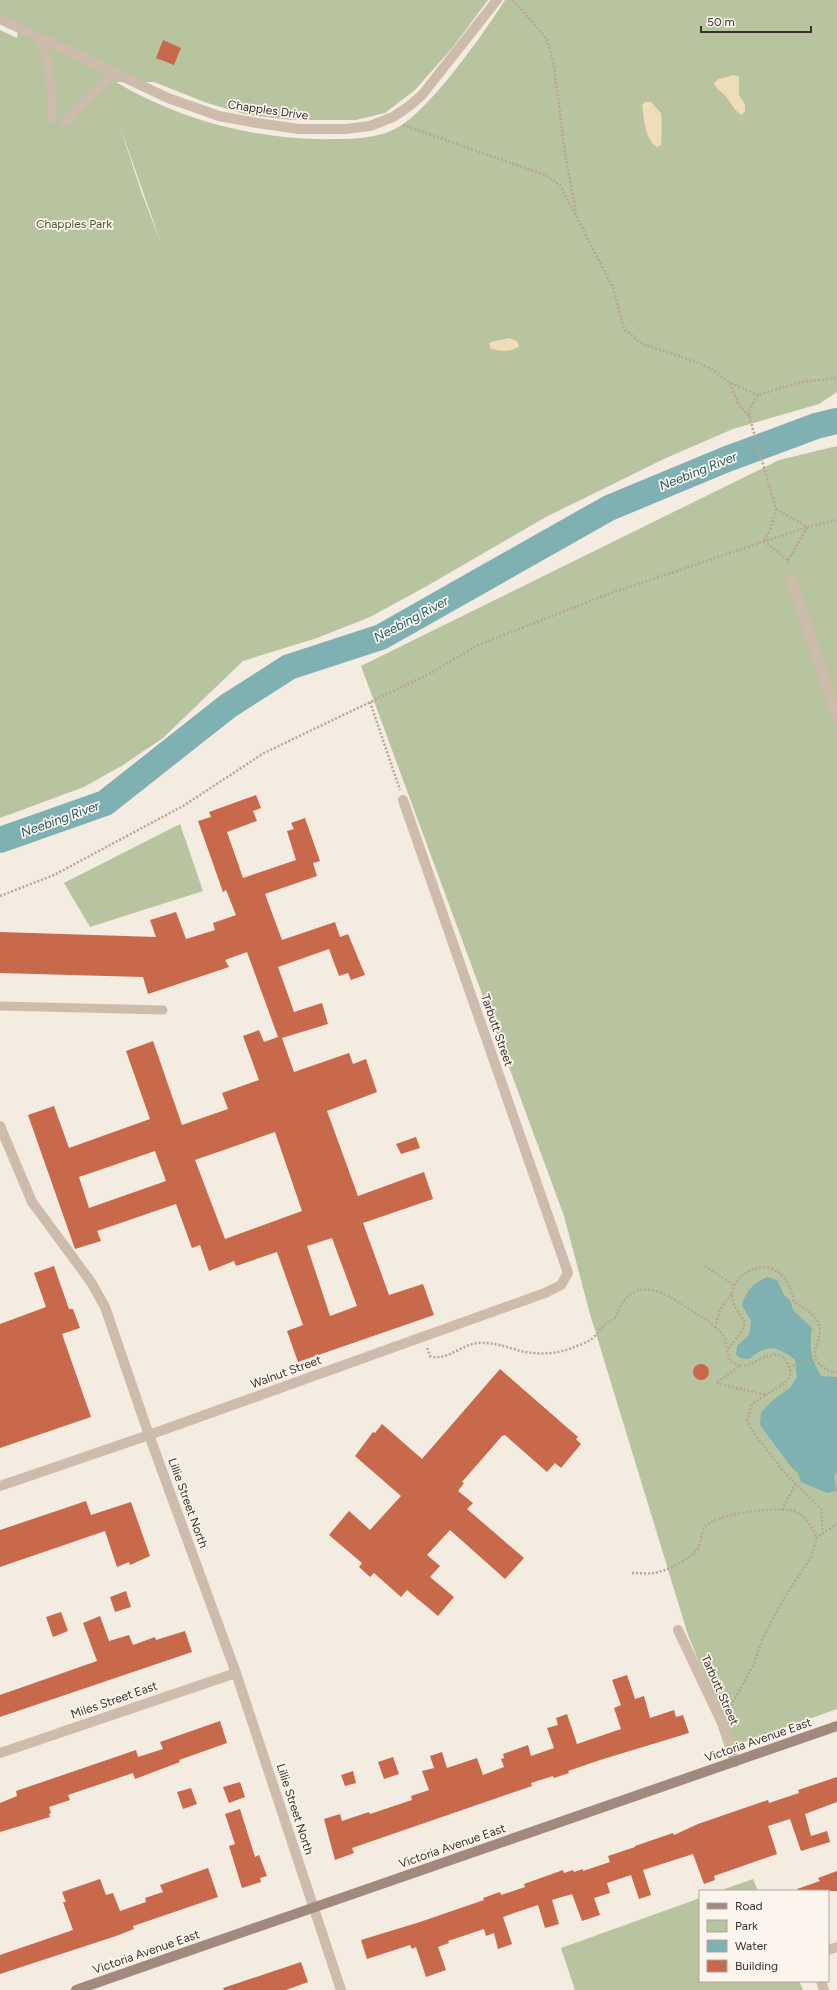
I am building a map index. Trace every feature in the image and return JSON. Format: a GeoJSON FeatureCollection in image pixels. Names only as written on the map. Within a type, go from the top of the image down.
{"type":"FeatureCollection","features":[{"type":"Feature","properties":{"kind":"street","name":"Chapples Drive"},"geometry":{"type":"LineString","coordinates":[[0,19],[168,98],[219,116],[298,129],[345,129],[370,126],[393,117],[408,107],[422,95],[497,0]]}},
{"type":"Feature","properties":{"kind":"street"},"geometry":{"type":"LineString","coordinates":[[791,578],[837,717]]}},
{"type":"Feature","properties":{"kind":"street","name":"Tarbutt Street"},"geometry":{"type":"LineString","coordinates":[[403,800],[566,1269]]}},
{"type":"Feature","properties":{"kind":"street","name":"Lillie Street North"},"geometry":{"type":"LineString","coordinates":[[0,1126],[32,1202],[92,1282],[105,1307],[149,1435],[236,1673],[341,1990]]}},
{"type":"Feature","properties":{"kind":"street","name":"Walnut Street"},"geometry":{"type":"LineString","coordinates":[[0,1486],[149,1435],[545,1294],[561,1285],[568,1273],[566,1269]]}},
{"type":"Feature","properties":{"kind":"street","name":"Tarbutt Street"},"geometry":{"type":"LineString","coordinates":[[678,1630],[722,1723],[735,1762]]}},
{"type":"Feature","properties":{"kind":"street","name":"Miles Street East"},"geometry":{"type":"LineString","coordinates":[[0,1753],[236,1673]]}},
{"type":"Feature","properties":{"kind":"street","name":"Victoria Avenue East"},"geometry":{"type":"LineString","coordinates":[[76,1990],[837,1726]]}},
{"type":"Feature","properties":{"kind":"lane"},"geometry":{"type":"LineString","coordinates":[[40,39],[46,54],[50,71],[52,118]]}},
{"type":"Feature","properties":{"kind":"lane"},"geometry":{"type":"LineString","coordinates":[[66,122],[75,110],[114,73]]}},
{"type":"Feature","properties":{"kind":"lane"},"geometry":{"type":"LineString","coordinates":[[0,1006],[163,1010]]}},
{"type":"Feature","properties":{"kind":"path"},"geometry":{"type":"LineString","coordinates":[[513,0],[547,38],[554,66],[565,154],[577,217]]}},
{"type":"Feature","properties":{"kind":"path"},"geometry":{"type":"LineString","coordinates":[[393,117],[402,125],[545,176],[560,185],[613,288],[624,328],[642,344],[696,362],[712,369],[730,382],[758,394],[801,382],[837,378]]}},
{"type":"Feature","properties":{"kind":"path"},"geometry":{"type":"LineString","coordinates":[[730,382],[739,405],[749,416]]}},
{"type":"Feature","properties":{"kind":"path"},"geometry":{"type":"LineString","coordinates":[[758,394],[748,412],[776,509],[770,531],[764,540]]}},
{"type":"Feature","properties":{"kind":"path"},"geometry":{"type":"LineString","coordinates":[[776,509],[807,527]]}},
{"type":"Feature","properties":{"kind":"path"},"geometry":{"type":"LineString","coordinates":[[0,896],[54,875],[183,806],[264,753],[434,672],[476,646],[600,597],[764,540],[837,520]]}},
{"type":"Feature","properties":{"kind":"path"},"geometry":{"type":"LineString","coordinates":[[791,578],[788,560],[807,527]]}},
{"type":"Feature","properties":{"kind":"path"},"geometry":{"type":"LineString","coordinates":[[764,540],[788,560]]}},
{"type":"Feature","properties":{"kind":"path"},"geometry":{"type":"LineString","coordinates":[[370,702],[403,800]]}},
{"type":"Feature","properties":{"kind":"path"},"geometry":{"type":"LineString","coordinates":[[705,1266],[735,1286]]}},
{"type":"Feature","properties":{"kind":"path"},"geometry":{"type":"LineString","coordinates":[[716,1328],[719,1312],[739,1278],[751,1271],[768,1267],[776,1269],[784,1277],[792,1291],[794,1302],[813,1315],[818,1322],[820,1339],[814,1350],[814,1357],[817,1363],[824,1369],[831,1372],[837,1372]]}},
{"type":"Feature","properties":{"kind":"path"},"geometry":{"type":"LineString","coordinates":[[423,1337],[430,1356],[433,1357],[446,1356],[454,1353],[461,1347],[482,1343],[504,1345],[518,1350],[538,1354],[559,1351],[572,1348],[592,1339],[603,1324],[615,1318],[618,1310],[630,1294],[646,1289],[667,1294],[716,1328],[724,1336],[730,1361],[740,1366]]}},
{"type":"Feature","properties":{"kind":"path"},"geometry":{"type":"LineString","coordinates":[[727,1350],[743,1330],[745,1323],[733,1301],[732,1292]]}},
{"type":"Feature","properties":{"kind":"path"},"geometry":{"type":"LineString","coordinates":[[766,1395],[716,1383],[740,1366],[749,1365],[772,1354],[777,1354],[789,1367],[789,1377],[766,1395],[752,1404],[748,1420],[752,1430],[783,1471],[821,1509],[823,1533]]}},
{"type":"Feature","properties":{"kind":"path"},"geometry":{"type":"LineString","coordinates":[[789,1367],[808,1361],[814,1357]]}},
{"type":"Feature","properties":{"kind":"path"},"geometry":{"type":"LineString","coordinates":[[782,1510],[796,1483]]}},
{"type":"Feature","properties":{"kind":"path"},"geometry":{"type":"LineString","coordinates":[[632,1573],[655,1573],[682,1561],[697,1550],[707,1525],[723,1516],[734,1513],[782,1510],[796,1512],[810,1523],[817,1538]]}},
{"type":"Feature","properties":{"kind":"path"},"geometry":{"type":"LineString","coordinates":[[722,1723],[753,1666],[763,1638],[780,1604],[811,1556],[817,1538],[837,1524]]}},
{"type":"Feature","properties":{"kind":"green space","name":"Chapples Park"},"geometry":{"type":"Polygon","coordinates":[[[0,0],[488,0],[453,47],[415,90],[385,113],[356,120],[292,120],[248,115],[207,103],[154,82],[116,82],[167,108],[222,126],[279,136],[307,139],[343,139],[365,138],[379,135],[393,130],[407,121],[422,108],[454,72],[505,0],[837,0],[837,392],[819,404],[733,429],[666,458],[546,517],[427,586],[370,617],[317,638],[243,661],[163,738],[123,765],[84,787],[0,818],[0,30],[17,38],[19,26],[0,18],[0,0]],[[119,124],[142,194],[161,243],[119,124]]]}},
{"type":"Feature","properties":{"kind":"green space"},"geometry":{"type":"Polygon","coordinates":[[[837,446],[837,1709],[733,1746],[688,1635],[590,1314],[564,1216],[361,666],[779,460],[837,446]]]}},
{"type":"Feature","properties":{"kind":"green space"},"geometry":{"type":"Polygon","coordinates":[[[180,824],[203,891],[90,927],[64,883],[180,824]]]}},
{"type":"Feature","properties":{"kind":"green space"},"geometry":{"type":"Polygon","coordinates":[[[753,1879],[758,1890],[722,1890],[753,1879]]]}},
{"type":"Feature","properties":{"kind":"green space"},"geometry":{"type":"Polygon","coordinates":[[[699,1898],[699,1982],[799,1982],[803,1990],[575,1990],[561,1948],[699,1898]]]}},
{"type":"Feature","properties":{"kind":"sand"},"geometry":{"type":"Polygon","coordinates":[[[734,75],[739,77],[739,95],[745,104],[745,111],[742,115],[735,109],[714,83],[719,79],[734,75]]]}},
{"type":"Feature","properties":{"kind":"sand"},"geometry":{"type":"Polygon","coordinates":[[[645,102],[651,102],[661,113],[661,145],[657,147],[650,139],[644,122],[642,105],[645,102]]]}},
{"type":"Feature","properties":{"kind":"sand"},"geometry":{"type":"Polygon","coordinates":[[[509,338],[517,341],[519,346],[509,351],[491,349],[489,343],[509,338]]]}},
{"type":"Feature","properties":{"kind":"water"},"geometry":{"type":"Polygon","coordinates":[[[767,1277],[777,1280],[784,1295],[790,1300],[793,1310],[812,1328],[811,1348],[815,1364],[821,1376],[837,1377],[837,1471],[834,1476],[837,1491],[827,1493],[801,1482],[798,1473],[792,1468],[760,1425],[761,1412],[774,1399],[790,1388],[797,1377],[795,1360],[783,1351],[772,1348],[761,1351],[749,1359],[741,1358],[736,1355],[737,1346],[749,1335],[751,1321],[742,1305],[748,1291],[758,1282],[767,1277]]]}},
{"type":"Feature","properties":{"kind":"building"},"geometry":{"type":"Polygon","coordinates":[[[163,40],[181,48],[174,65],[156,58],[163,40]]]}},
{"type":"Feature","properties":{"kind":"building"},"geometry":{"type":"Polygon","coordinates":[[[256,795],[261,808],[253,811],[257,821],[227,832],[243,878],[296,860],[287,831],[294,829],[291,823],[305,818],[320,861],[313,863],[317,876],[265,894],[282,940],[335,922],[340,937],[348,934],[365,975],[351,980],[348,973],[339,976],[329,949],[278,967],[294,1012],[322,1003],[328,1024],[282,1038],[294,1072],[349,1053],[353,1064],[366,1059],[377,1092],[327,1111],[358,1196],[424,1172],[433,1199],[363,1223],[389,1295],[423,1284],[434,1315],[298,1362],[287,1331],[303,1325],[277,1252],[236,1266],[234,1261],[209,1271],[200,1245],[192,1248],[176,1204],[97,1231],[101,1241],[75,1249],[28,1115],[54,1106],[69,1148],[150,1119],[126,1051],[153,1041],[182,1125],[228,1109],[222,1093],[259,1080],[243,1036],[259,1030],[264,1042],[278,1037],[247,952],[225,960],[229,967],[148,994],[143,977],[0,973],[0,932],[156,937],[150,920],[176,912],[186,939],[215,930],[213,923],[236,915],[226,890],[223,892],[198,821],[211,817],[209,812],[256,795]],[[275,1132],[195,1160],[225,1239],[302,1211],[275,1132]],[[155,1151],[79,1177],[89,1208],[166,1181],[155,1151]],[[332,1238],[307,1246],[330,1316],[357,1306],[332,1238]]]}},
{"type":"Feature","properties":{"kind":"building"},"geometry":{"type":"Polygon","coordinates":[[[416,1137],[420,1148],[401,1154],[396,1144],[416,1137]]]}},
{"type":"Feature","properties":{"kind":"building"},"geometry":{"type":"Polygon","coordinates":[[[54,1266],[69,1309],[73,1309],[80,1328],[62,1334],[91,1417],[0,1448],[0,1324],[46,1307],[34,1273],[54,1266]]]}},
{"type":"Feature","properties":{"kind":"building"},"geometry":{"type":"Polygon","coordinates":[[[701,1364],[708,1369],[709,1372],[704,1379],[701,1380],[694,1375],[693,1372],[698,1365],[701,1364]]]}},
{"type":"Feature","properties":{"kind":"building"},"geometry":{"type":"Polygon","coordinates":[[[500,1369],[578,1437],[576,1439],[581,1444],[561,1468],[555,1463],[547,1472],[505,1435],[502,1436],[462,1482],[464,1483],[458,1491],[473,1503],[467,1509],[524,1558],[505,1579],[450,1530],[427,1555],[440,1566],[430,1577],[454,1597],[438,1616],[407,1590],[401,1597],[374,1573],[370,1577],[359,1567],[362,1563],[329,1535],[349,1511],[370,1530],[401,1496],[355,1456],[373,1432],[375,1433],[382,1424],[422,1459],[500,1369]]]}},
{"type":"Feature","properties":{"kind":"building"},"geometry":{"type":"Polygon","coordinates":[[[86,1501],[91,1515],[131,1502],[150,1556],[130,1565],[129,1562],[117,1567],[105,1531],[0,1567],[0,1530],[86,1501]]]}},
{"type":"Feature","properties":{"kind":"building"},"geometry":{"type":"Polygon","coordinates":[[[126,1591],[131,1607],[115,1612],[110,1597],[126,1591]]]}},
{"type":"Feature","properties":{"kind":"building"},"geometry":{"type":"Polygon","coordinates":[[[61,1612],[68,1631],[53,1637],[46,1617],[61,1612]]]}},
{"type":"Feature","properties":{"kind":"building"},"geometry":{"type":"Polygon","coordinates":[[[100,1616],[109,1641],[129,1635],[133,1645],[155,1637],[156,1640],[185,1631],[192,1652],[0,1717],[0,1695],[97,1661],[83,1623],[100,1616]]]}},
{"type":"Feature","properties":{"kind":"building"},"geometry":{"type":"Polygon","coordinates":[[[627,1675],[635,1699],[644,1696],[650,1718],[674,1710],[676,1717],[683,1715],[689,1733],[600,1760],[568,1771],[569,1773],[554,1778],[553,1776],[531,1783],[532,1786],[352,1848],[354,1853],[335,1860],[324,1819],[340,1814],[342,1821],[369,1812],[370,1814],[412,1800],[411,1796],[429,1790],[422,1771],[434,1768],[430,1756],[442,1752],[447,1768],[477,1758],[483,1775],[504,1767],[501,1759],[504,1758],[503,1754],[528,1745],[531,1756],[554,1748],[547,1728],[558,1725],[556,1718],[567,1714],[577,1744],[621,1729],[614,1708],[621,1705],[612,1680],[627,1675]]]}},
{"type":"Feature","properties":{"kind":"building"},"geometry":{"type":"Polygon","coordinates":[[[220,1721],[227,1743],[179,1760],[180,1762],[135,1779],[133,1773],[68,1795],[70,1800],[49,1807],[51,1813],[49,1814],[50,1817],[0,1832],[0,1803],[17,1796],[16,1791],[136,1750],[138,1757],[163,1749],[160,1742],[220,1721]]]}},
{"type":"Feature","properties":{"kind":"building"},"geometry":{"type":"Polygon","coordinates":[[[393,1757],[399,1774],[384,1779],[378,1762],[393,1757]]]}},
{"type":"Feature","properties":{"kind":"building"},"geometry":{"type":"Polygon","coordinates":[[[353,1771],[356,1783],[345,1786],[341,1775],[353,1771]]]}},
{"type":"Feature","properties":{"kind":"building"},"geometry":{"type":"Polygon","coordinates":[[[837,1777],[837,1802],[805,1814],[811,1836],[827,1831],[830,1842],[801,1851],[790,1819],[768,1826],[777,1854],[714,1876],[715,1880],[704,1884],[693,1854],[643,1870],[651,1895],[639,1899],[631,1875],[607,1883],[610,1893],[594,1898],[600,1915],[582,1921],[572,1894],[552,1900],[559,1924],[545,1928],[538,1905],[514,1913],[503,1917],[512,1944],[498,1949],[494,1933],[486,1936],[484,1929],[448,1941],[449,1943],[438,1947],[446,1970],[426,1977],[416,1947],[412,1949],[410,1945],[367,1959],[361,1940],[484,1900],[483,1898],[500,1892],[501,1895],[525,1887],[524,1884],[563,1870],[564,1873],[573,1870],[574,1872],[583,1869],[583,1871],[610,1862],[608,1856],[673,1833],[674,1835],[698,1824],[768,1800],[769,1803],[799,1793],[798,1790],[837,1777]]]}},
{"type":"Feature","properties":{"kind":"building"},"geometry":{"type":"Polygon","coordinates":[[[240,1782],[245,1797],[229,1803],[223,1787],[240,1782]]]}},
{"type":"Feature","properties":{"kind":"building"},"geometry":{"type":"Polygon","coordinates":[[[191,1788],[197,1804],[183,1809],[177,1792],[191,1788]]]}},
{"type":"Feature","properties":{"kind":"building"},"geometry":{"type":"Polygon","coordinates":[[[240,1809],[255,1857],[259,1855],[267,1876],[260,1878],[261,1882],[242,1888],[229,1846],[235,1844],[225,1814],[240,1809]]]}},
{"type":"Feature","properties":{"kind":"building"},"geometry":{"type":"Polygon","coordinates":[[[208,1868],[218,1897],[133,1926],[134,1929],[116,1936],[0,1974],[0,1955],[73,1930],[63,1902],[66,1902],[62,1892],[100,1879],[106,1895],[113,1893],[120,1911],[146,1902],[145,1898],[163,1892],[160,1885],[208,1868]]]}},
{"type":"Feature","properties":{"kind":"building"},"geometry":{"type":"Polygon","coordinates":[[[837,1871],[837,1891],[798,1890],[820,1881],[818,1878],[837,1871]]]}},
{"type":"Feature","properties":{"kind":"building"},"geometry":{"type":"Polygon","coordinates":[[[301,1962],[308,1982],[286,1990],[224,1990],[223,1988],[301,1962]]]}},
{"type":"Feature","properties":{"kind":"waterway","name":"Neebing River"},"geometry":{"type":"LineString","coordinates":[[0,840],[105,803],[228,706],[289,667],[381,637],[609,508],[727,459],[816,426],[837,421]]}}]}
